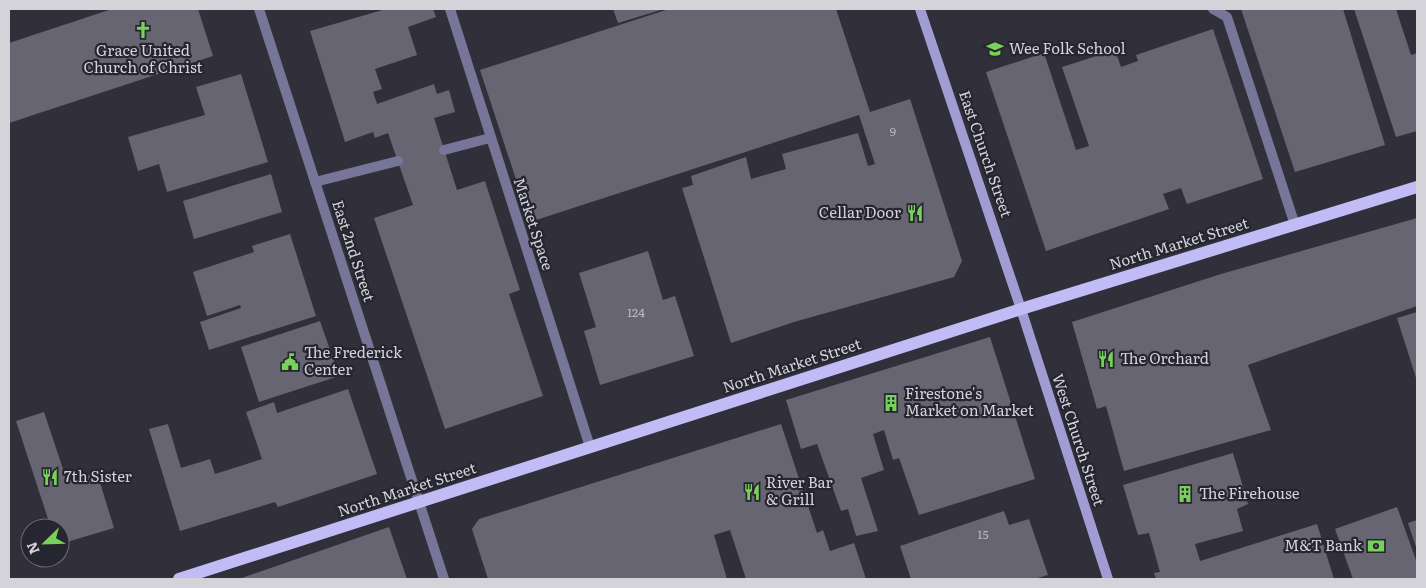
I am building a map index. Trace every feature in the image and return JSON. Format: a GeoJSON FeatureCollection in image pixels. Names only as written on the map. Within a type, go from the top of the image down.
{"type":"FeatureCollection","features":[{"type":"Feature","properties":{"kind":"main road","name":"North Market Street"},"geometry":{"type":"LineString","coordinates":[[179,579],[1021,309],[1417,187]]}},
{"type":"Feature","properties":{"kind":"street","name":"East 2nd Street"},"geometry":{"type":"LineString","coordinates":[[259,9],[444,579]]}},
{"type":"Feature","properties":{"kind":"street","name":"Market Space"},"geometry":{"type":"LineString","coordinates":[[450,9],[590,447]]}},
{"type":"Feature","properties":{"kind":"street","name":"East Church Street"},"geometry":{"type":"LineString","coordinates":[[920,9],[1021,309]]}},
{"type":"Feature","properties":{"kind":"street"},"geometry":{"type":"LineString","coordinates":[[1214,9],[1227,18],[1295,225]]}},
{"type":"Feature","properties":{"kind":"street"},"geometry":{"type":"LineString","coordinates":[[444,150],[490,138]]}},
{"type":"Feature","properties":{"kind":"street"},"geometry":{"type":"LineString","coordinates":[[315,182],[398,162]]}},
{"type":"Feature","properties":{"kind":"street","name":"West Church Street"},"geometry":{"type":"LineString","coordinates":[[1021,309],[1108,579]]}},
{"type":"Feature","properties":{"kind":"building"},"geometry":{"type":"Polygon","coordinates":[[[112,9],[198,9],[213,56],[9,123],[9,43],[112,9]]]}},
{"type":"Feature","properties":{"kind":"building"},"geometry":{"type":"Polygon","coordinates":[[[386,9],[433,9],[436,17],[408,27],[417,55],[375,69],[382,89],[373,92],[377,104],[434,84],[437,94],[449,90],[455,112],[434,118],[457,190],[485,181],[520,290],[509,294],[543,396],[445,429],[374,218],[413,205],[388,133],[375,138],[373,132],[345,142],[310,31],[386,9]]]}},
{"type":"Feature","properties":{"kind":"building"},"geometry":{"type":"Polygon","coordinates":[[[613,9],[664,9],[618,23],[613,9]]]}},
{"type":"Feature","properties":{"kind":"building"},"geometry":{"type":"Polygon","coordinates":[[[669,9],[836,9],[870,112],[910,99],[962,261],[954,277],[794,322],[731,343],[682,188],[693,185],[691,176],[746,157],[751,179],[786,169],[782,154],[858,133],[868,166],[875,164],[859,115],[530,222],[480,70],[669,9]]]}},
{"type":"Feature","properties":{"kind":"building"},"geometry":{"type":"Polygon","coordinates":[[[1241,9],[1343,9],[1385,145],[1295,172],[1241,9]]]}},
{"type":"Feature","properties":{"kind":"building"},"geometry":{"type":"Polygon","coordinates":[[[1354,9],[1396,9],[1411,55],[1417,53],[1417,131],[1396,137],[1354,9]]]}},
{"type":"Feature","properties":{"kind":"building"},"geometry":{"type":"Polygon","coordinates":[[[1213,29],[1263,179],[1187,204],[1181,188],[1163,194],[1169,209],[1046,251],[986,72],[1044,53],[1076,150],[1089,146],[1062,67],[1115,50],[1121,67],[1138,61],[1136,55],[1213,29]]]}},
{"type":"Feature","properties":{"kind":"building"},"geometry":{"type":"Polygon","coordinates":[[[241,74],[268,162],[167,192],[159,164],[138,171],[128,137],[205,115],[196,87],[241,74]]]}},
{"type":"Feature","properties":{"kind":"building"},"geometry":{"type":"Polygon","coordinates":[[[271,174],[282,212],[194,239],[183,201],[271,174]]]}},
{"type":"Feature","properties":{"kind":"building"},"geometry":{"type":"Polygon","coordinates":[[[1417,218],[1417,306],[1248,365],[1271,430],[1124,471],[1106,406],[1097,409],[1072,322],[1221,274],[1417,218]]]}},
{"type":"Feature","properties":{"kind":"building"},"geometry":{"type":"Polygon","coordinates":[[[290,234],[316,316],[209,350],[200,322],[241,308],[240,305],[207,316],[193,272],[254,252],[252,246],[290,234]]]}},
{"type":"Feature","properties":{"kind":"building"},"geometry":{"type":"Polygon","coordinates":[[[648,251],[663,300],[675,296],[694,356],[600,385],[584,331],[596,327],[579,273],[648,251]]]}},
{"type":"Feature","properties":{"kind":"building"},"geometry":{"type":"Polygon","coordinates":[[[1417,312],[1417,381],[1397,318],[1417,312]]]}},
{"type":"Feature","properties":{"kind":"building","name":"The Frederick Center"},"geometry":{"type":"Polygon","coordinates":[[[320,321],[339,376],[259,402],[241,347],[320,321]]]}},
{"type":"Feature","properties":{"kind":"building"},"geometry":{"type":"Polygon","coordinates":[[[990,337],[1035,479],[919,515],[899,458],[893,460],[884,430],[873,434],[884,470],[861,478],[878,531],[856,536],[848,509],[841,511],[817,444],[801,449],[786,400],[990,337]]]}},
{"type":"Feature","properties":{"kind":"building"},"geometry":{"type":"Polygon","coordinates":[[[348,389],[377,474],[278,507],[275,502],[180,531],[149,429],[168,424],[181,468],[210,459],[215,474],[262,459],[246,412],[274,402],[277,413],[348,389]]]}},
{"type":"Feature","properties":{"kind":"building","name":"7th Sister"},"geometry":{"type":"Polygon","coordinates":[[[44,412],[67,481],[97,473],[114,528],[70,541],[70,518],[48,518],[16,421],[44,412]]]}},
{"type":"Feature","properties":{"kind":"building"},"geometry":{"type":"Polygon","coordinates":[[[781,424],[817,533],[823,530],[830,551],[854,543],[866,579],[746,579],[730,530],[714,535],[727,579],[488,579],[472,529],[479,519],[781,424]]]}},
{"type":"Feature","properties":{"kind":"building"},"geometry":{"type":"Polygon","coordinates":[[[1233,453],[1248,504],[1237,509],[1243,531],[1195,544],[1200,561],[1317,524],[1334,579],[1156,579],[1154,573],[1160,572],[1149,533],[1138,535],[1123,485],[1233,453]]]}},
{"type":"Feature","properties":{"kind":"building","name":"M&T Bank"},"geometry":{"type":"Polygon","coordinates":[[[1397,507],[1417,563],[1417,579],[1353,579],[1335,529],[1397,507]]]}},
{"type":"Feature","properties":{"kind":"building"},"geometry":{"type":"Polygon","coordinates":[[[1004,511],[1009,525],[1029,519],[1048,575],[1034,579],[911,579],[900,546],[1004,511]]]}},
{"type":"Feature","properties":{"kind":"building"},"geometry":{"type":"Polygon","coordinates":[[[1417,520],[1417,550],[1408,523],[1417,520]]]}},
{"type":"Feature","properties":{"kind":"building"},"geometry":{"type":"Polygon","coordinates":[[[389,527],[407,579],[239,579],[389,527]]]}},
{"type":"Feature","properties":{"kind":"place","name":"Grace United Church of Christ"},"geometry":{"type":"Point","coordinates":[143,30]}},
{"type":"Feature","properties":{"kind":"place","name":"Wee Folk School"},"geometry":{"type":"Point","coordinates":[995,49]}},
{"type":"Feature","properties":{"kind":"place","name":"Cellar Door"},"geometry":{"type":"Point","coordinates":[915,213]}},
{"type":"Feature","properties":{"kind":"place","name":"The Orchard"},"geometry":{"type":"Point","coordinates":[1106,359]}},
{"type":"Feature","properties":{"kind":"place","name":"The Frederick Center"},"geometry":{"type":"Point","coordinates":[290,362]}},
{"type":"Feature","properties":{"kind":"place","name":"Firestone's Market on Market"},"geometry":{"type":"Point","coordinates":[891,403]}},
{"type":"Feature","properties":{"kind":"place","name":"7th Sister"},"geometry":{"type":"Point","coordinates":[50,477]}},
{"type":"Feature","properties":{"kind":"place","name":"River Bar & Grill"},"geometry":{"type":"Point","coordinates":[752,492]}},
{"type":"Feature","properties":{"kind":"place","name":"The Firehouse"},"geometry":{"type":"Point","coordinates":[1185,494]}},
{"type":"Feature","properties":{"kind":"place","name":"M&T Bank"},"geometry":{"type":"Point","coordinates":[1376,546]}}]}
